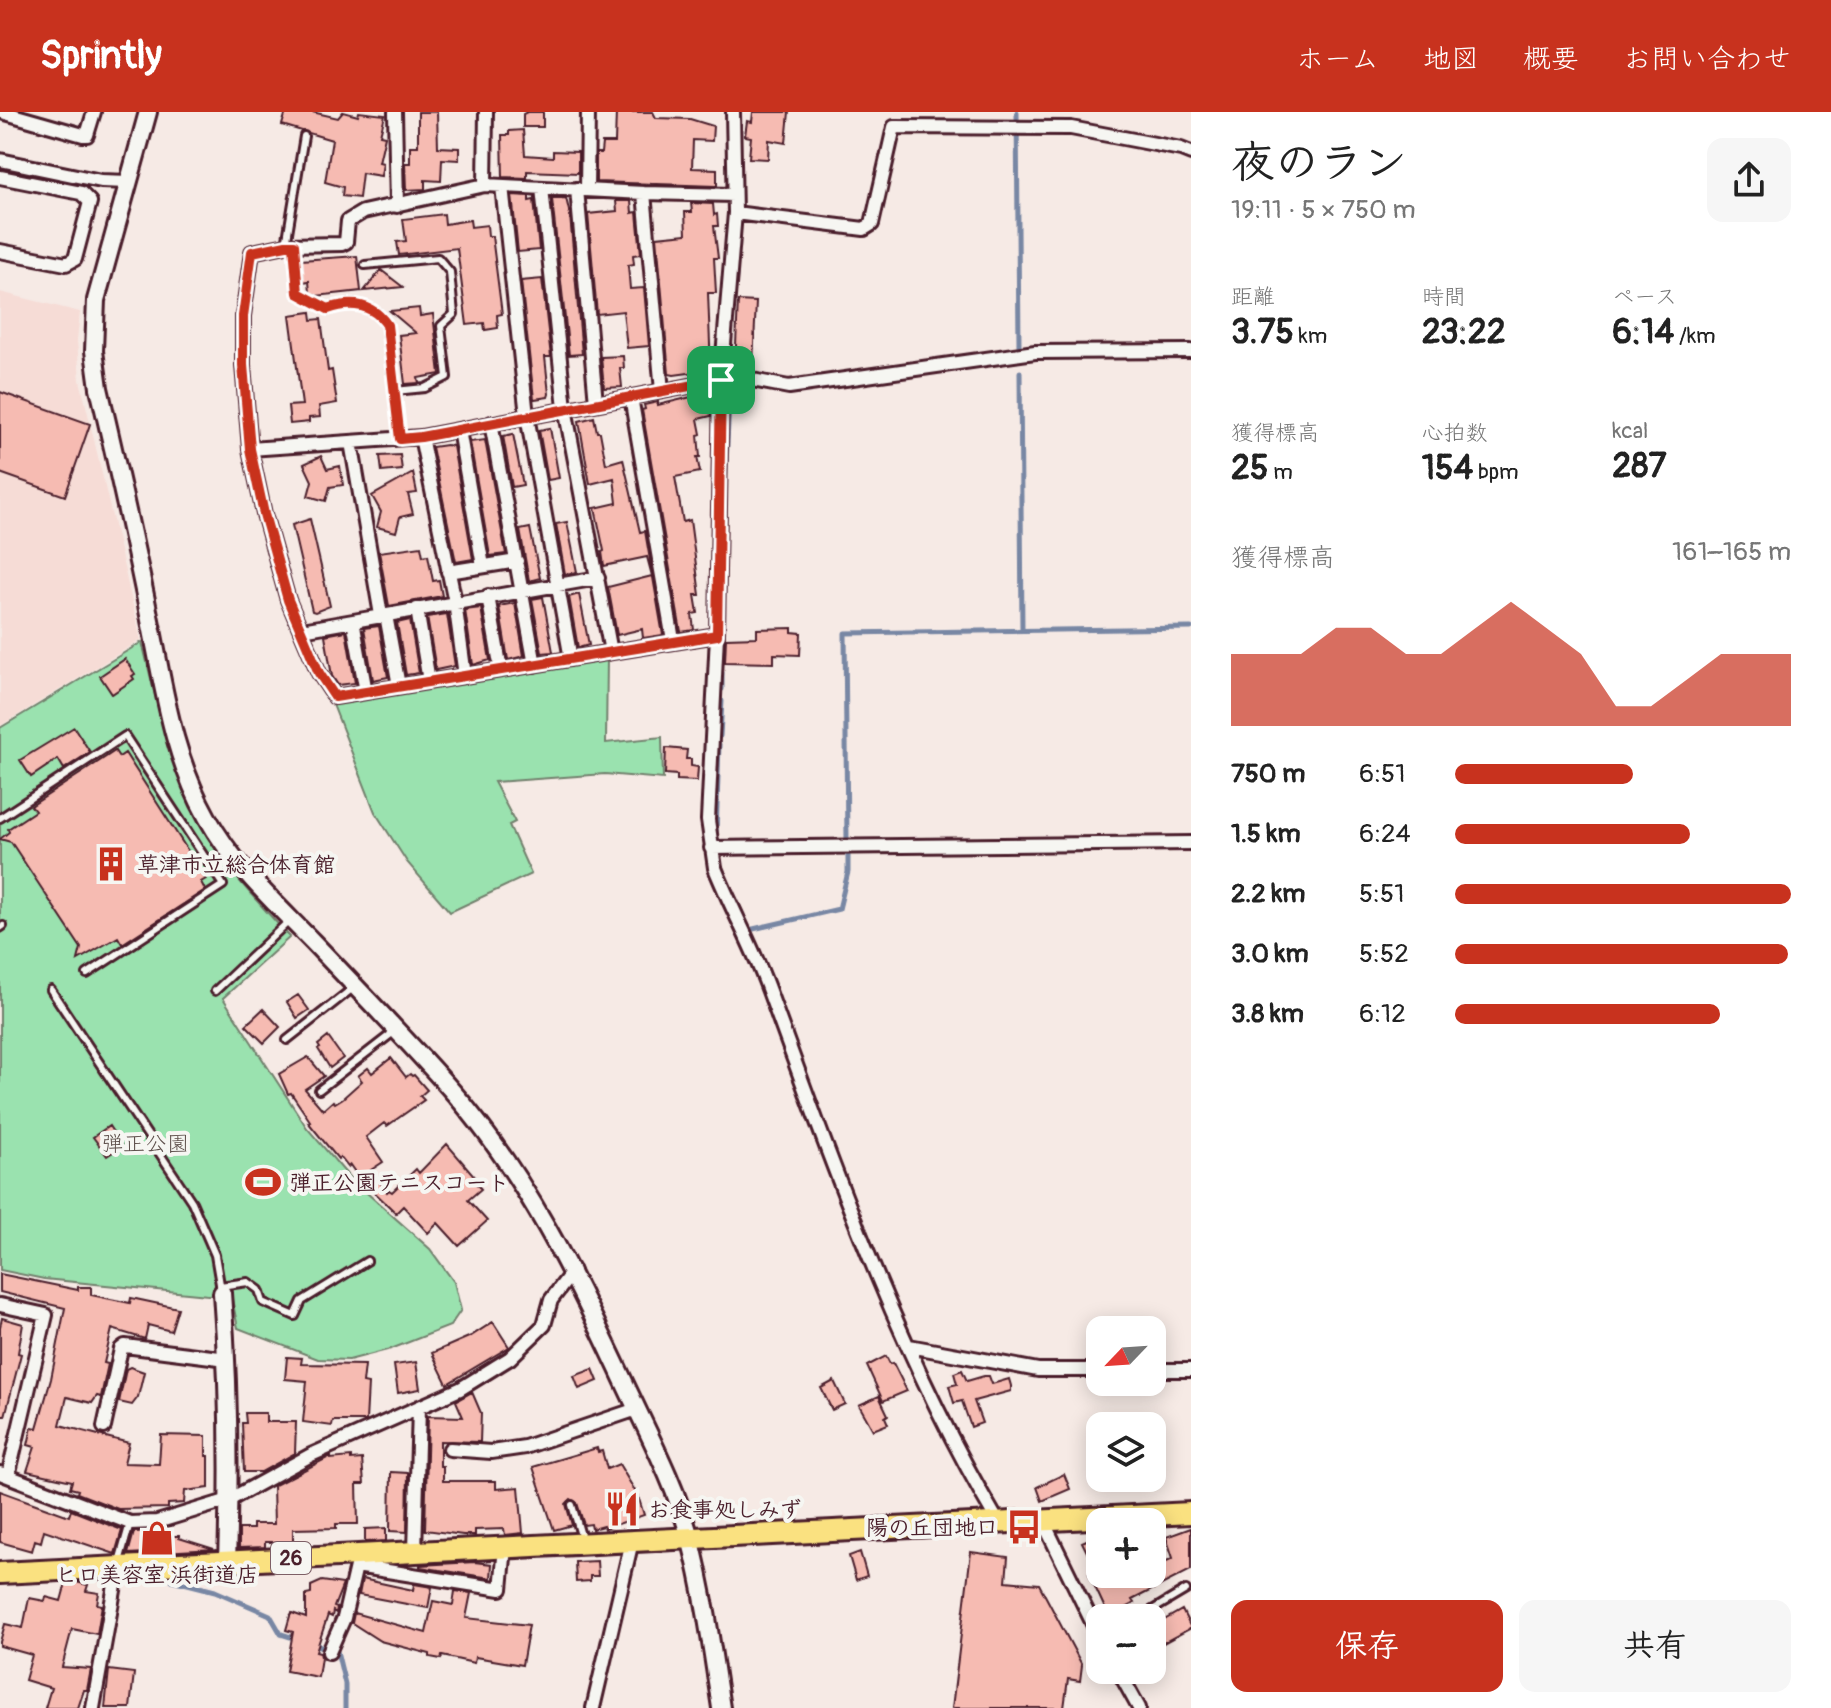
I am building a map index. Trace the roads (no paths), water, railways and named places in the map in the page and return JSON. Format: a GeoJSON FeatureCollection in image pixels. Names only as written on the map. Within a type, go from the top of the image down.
{"type":"FeatureCollection","features":[{"type":"Feature","properties":{"kind":"main road","name":"26"},"geometry":{"type":"LineString","coordinates":[[0,1573],[227,1562],[355,1560],[415,1552],[1191,1513]]}},
{"type":"Feature","properties":{"kind":"street"},"geometry":{"type":"LineString","coordinates":[[2,112],[87,135],[94,112]]}},
{"type":"Feature","properties":{"kind":"street"},"geometry":{"type":"LineString","coordinates":[[148,112],[96,300],[94,351],[99,388],[153,633],[162,688],[182,760],[205,813],[223,844],[250,879],[356,986],[491,1137],[573,1271],[637,1409],[690,1537],[721,1708]]}},
{"type":"Feature","properties":{"kind":"street"},"geometry":{"type":"LineString","coordinates":[[395,112],[397,206]]}},
{"type":"Feature","properties":{"kind":"street"},"geometry":{"type":"LineString","coordinates":[[485,185],[486,112]]}},
{"type":"Feature","properties":{"kind":"street"},"geometry":{"type":"LineString","coordinates":[[588,112],[582,190],[596,403]]}},
{"type":"Feature","properties":{"kind":"street"},"geometry":{"type":"LineString","coordinates":[[733,112],[735,213],[721,380],[717,635],[708,820],[711,848],[715,868],[768,989],[856,1223],[909,1346],[998,1522]]}},
{"type":"Feature","properties":{"kind":"street"},"geometry":{"type":"LineString","coordinates":[[735,213],[864,229],[872,224],[894,127],[1071,128],[1191,153]]}},
{"type":"Feature","properties":{"kind":"street"},"geometry":{"type":"LineString","coordinates":[[0,160],[101,181],[129,182]]}},
{"type":"Feature","properties":{"kind":"street"},"geometry":{"type":"LineString","coordinates":[[0,177],[81,193],[90,202],[75,259],[66,264],[0,251]]}},
{"type":"Feature","properties":{"kind":"street"},"geometry":{"type":"LineString","coordinates":[[717,635],[335,697],[319,673],[288,600],[264,514],[250,449],[243,365],[243,316],[252,252],[290,245],[342,244],[346,242],[348,221],[363,212],[485,185],[734,195]]}},
{"type":"Feature","properties":{"kind":"street"},"geometry":{"type":"LineString","coordinates":[[502,186],[527,416],[571,659]]}},
{"type":"Feature","properties":{"kind":"street"},"geometry":{"type":"LineString","coordinates":[[542,188],[565,408],[611,652]]}},
{"type":"Feature","properties":{"kind":"street"},"geometry":{"type":"LineString","coordinates":[[644,193],[662,391]]}},
{"type":"Feature","properties":{"kind":"street"},"geometry":{"type":"LineString","coordinates":[[250,449],[421,437],[721,380],[752,380],[789,387],[1035,352],[1191,351]]}},
{"type":"Feature","properties":{"kind":"street"},"geometry":{"type":"LineString","coordinates":[[631,397],[673,640]]}},
{"type":"Feature","properties":{"kind":"street"},"geometry":{"type":"LineString","coordinates":[[491,423],[535,665]]}},
{"type":"Feature","properties":{"kind":"street"},"geometry":{"type":"LineString","coordinates":[[459,430],[483,566]]}},
{"type":"Feature","properties":{"kind":"street"},"geometry":{"type":"LineString","coordinates":[[421,437],[455,602],[465,676]]}},
{"type":"Feature","properties":{"kind":"street"},"geometry":{"type":"LineString","coordinates":[[351,442],[399,686]]}},
{"type":"Feature","properties":{"kind":"street"},"geometry":{"type":"LineString","coordinates":[[448,572],[517,561]]}},
{"type":"Feature","properties":{"kind":"street"},"geometry":{"type":"LineString","coordinates":[[302,630],[598,578]]}},
{"type":"Feature","properties":{"kind":"street"},"geometry":{"type":"LineString","coordinates":[[488,596],[501,670]]}},
{"type":"Feature","properties":{"kind":"street"},"geometry":{"type":"LineString","coordinates":[[417,609],[429,681]]}},
{"type":"Feature","properties":{"kind":"street"},"geometry":{"type":"LineString","coordinates":[[353,621],[366,692]]}},
{"type":"Feature","properties":{"kind":"street"},"geometry":{"type":"LineString","coordinates":[[711,848],[1191,843]]}},
{"type":"Feature","properties":{"kind":"street"},"geometry":{"type":"LineString","coordinates":[[0,1305],[46,1315],[4,1475],[130,1523],[157,1522],[229,1500],[311,1455],[460,1389],[510,1358],[544,1325],[551,1300],[573,1271]]}},
{"type":"Feature","properties":{"kind":"street"},"geometry":{"type":"LineString","coordinates":[[221,1290],[227,1359],[227,1562]]}},
{"type":"Feature","properties":{"kind":"street"},"geometry":{"type":"LineString","coordinates":[[104,1427],[121,1349],[125,1346],[227,1359]]}},
{"type":"Feature","properties":{"kind":"street"},"geometry":{"type":"LineString","coordinates":[[909,1346],[1038,1370],[1086,1370]]}},
{"type":"Feature","properties":{"kind":"street"},"geometry":{"type":"LineString","coordinates":[[1166,1370],[1191,1370]]}},
{"type":"Feature","properties":{"kind":"street"},"geometry":{"type":"LineString","coordinates":[[415,1552],[419,1407]]}},
{"type":"Feature","properties":{"kind":"street"},"geometry":{"type":"LineString","coordinates":[[450,1449],[491,1452],[525,1447],[637,1409]]}},
{"type":"Feature","properties":{"kind":"street"},"geometry":{"type":"LineString","coordinates":[[1043,1521],[1086,1609]]}},
{"type":"Feature","properties":{"kind":"street"},"geometry":{"type":"LineString","coordinates":[[593,1708],[632,1541]]}},
{"type":"Feature","properties":{"kind":"street"},"geometry":{"type":"LineString","coordinates":[[329,1652],[344,1618],[355,1560],[501,1589],[505,1547]]}},
{"type":"Feature","properties":{"kind":"street"},"geometry":{"type":"LineString","coordinates":[[93,1708],[118,1568]]}},
{"type":"Feature","properties":{"kind":"street"},"geometry":{"type":"LineString","coordinates":[[1126,1684],[1139,1708]]}},
{"type":"Feature","properties":{"kind":"lane"},"geometry":{"type":"LineString","coordinates":[[304,136],[290,245],[298,293],[328,309],[343,304],[364,305],[380,314],[390,335],[400,439]]}},
{"type":"Feature","properties":{"kind":"lane"},"geometry":{"type":"LineString","coordinates":[[365,265],[438,258],[450,272],[454,314],[441,326],[447,377],[425,388],[395,391]]}},
{"type":"Feature","properties":{"kind":"lane"},"geometry":{"type":"LineString","coordinates":[[0,818],[125,736],[223,885],[87,974]]}},
{"type":"Feature","properties":{"kind":"lane"},"geometry":{"type":"LineString","coordinates":[[215,991],[291,919]]}},
{"type":"Feature","properties":{"kind":"lane"},"geometry":{"type":"LineString","coordinates":[[287,1040],[356,986]]}},
{"type":"Feature","properties":{"kind":"lane"},"geometry":{"type":"LineString","coordinates":[[51,990],[192,1202],[215,1255],[221,1290],[248,1282],[259,1290],[263,1302],[295,1316],[302,1301],[367,1261]]}},
{"type":"Feature","properties":{"kind":"lane"},"geometry":{"type":"LineString","coordinates":[[319,1090],[395,1030]]}},
{"type":"Feature","properties":{"kind":"lane"},"geometry":{"type":"LineString","coordinates":[[572,1505],[583,1543]]}},
{"type":"Feature","properties":{"kind":"lane"},"geometry":{"type":"LineString","coordinates":[[118,1568],[130,1523]]}},
{"type":"Feature","properties":{"kind":"lane"},"geometry":{"type":"LineString","coordinates":[[1162,1604],[1186,1590]]}},
{"type":"Feature","properties":{"kind":"waterway"},"geometry":{"type":"LineString","coordinates":[[1017,112],[1019,345]]}},
{"type":"Feature","properties":{"kind":"waterway"},"geometry":{"type":"LineString","coordinates":[[735,286],[736,274]]}},
{"type":"Feature","properties":{"kind":"waterway"},"geometry":{"type":"LineString","coordinates":[[1020,372],[1022,630]]}},
{"type":"Feature","properties":{"kind":"waterway"},"geometry":{"type":"LineString","coordinates":[[730,390],[730,396]]}},
{"type":"Feature","properties":{"kind":"waterway"},"geometry":{"type":"LineString","coordinates":[[725,487],[729,401]]}},
{"type":"Feature","properties":{"kind":"waterway"},"geometry":{"type":"LineString","coordinates":[[847,841],[845,633],[1191,628]]}},
{"type":"Feature","properties":{"kind":"waterway"},"geometry":{"type":"LineString","coordinates":[[722,673],[722,689]]}},
{"type":"Feature","properties":{"kind":"waterway"},"geometry":{"type":"LineString","coordinates":[[720,736],[722,701]]}},
{"type":"Feature","properties":{"kind":"waterway"},"geometry":{"type":"LineString","coordinates":[[716,836],[719,744]]}},
{"type":"Feature","properties":{"kind":"waterway"},"geometry":{"type":"LineString","coordinates":[[748,928],[839,909],[848,872],[848,853]]}},
{"type":"Feature","properties":{"kind":"waterway"},"geometry":{"type":"LineString","coordinates":[[727,882],[741,911]]}},
{"type":"Feature","properties":{"kind":"waterway"},"geometry":{"type":"LineString","coordinates":[[172,1580],[215,1591],[270,1615],[281,1634],[297,1639]]}},
{"type":"Feature","properties":{"kind":"waterway"},"geometry":{"type":"LineString","coordinates":[[314,1644],[337,1651],[345,1684],[345,1708]]}},
{"type":"Feature","properties":{"kind":"place","name":"草津市立総合体育館"},"geometry":{"type":"Point","coordinates":[111,864]}},
{"type":"Feature","properties":{"kind":"place","name":"弾正公園テニスコート"},"geometry":{"type":"Point","coordinates":[263,1182]}},
{"type":"Feature","properties":{"kind":"place","name":"お食事処しみず"},"geometry":{"type":"Point","coordinates":[622,1509]}},
{"type":"Feature","properties":{"kind":"place","name":"陽の丘団地口"},"geometry":{"type":"Point","coordinates":[1024,1527]}},
{"type":"Feature","properties":{"kind":"place","name":"ヒロ美容室 浜街道店"},"geometry":{"type":"Point","coordinates":[157,1538]}},
{"type":"Feature","properties":{"kind":"park label","name":"弾正公園"},"geometry":{"type":"Point","coordinates":[145,1143]}}]}
